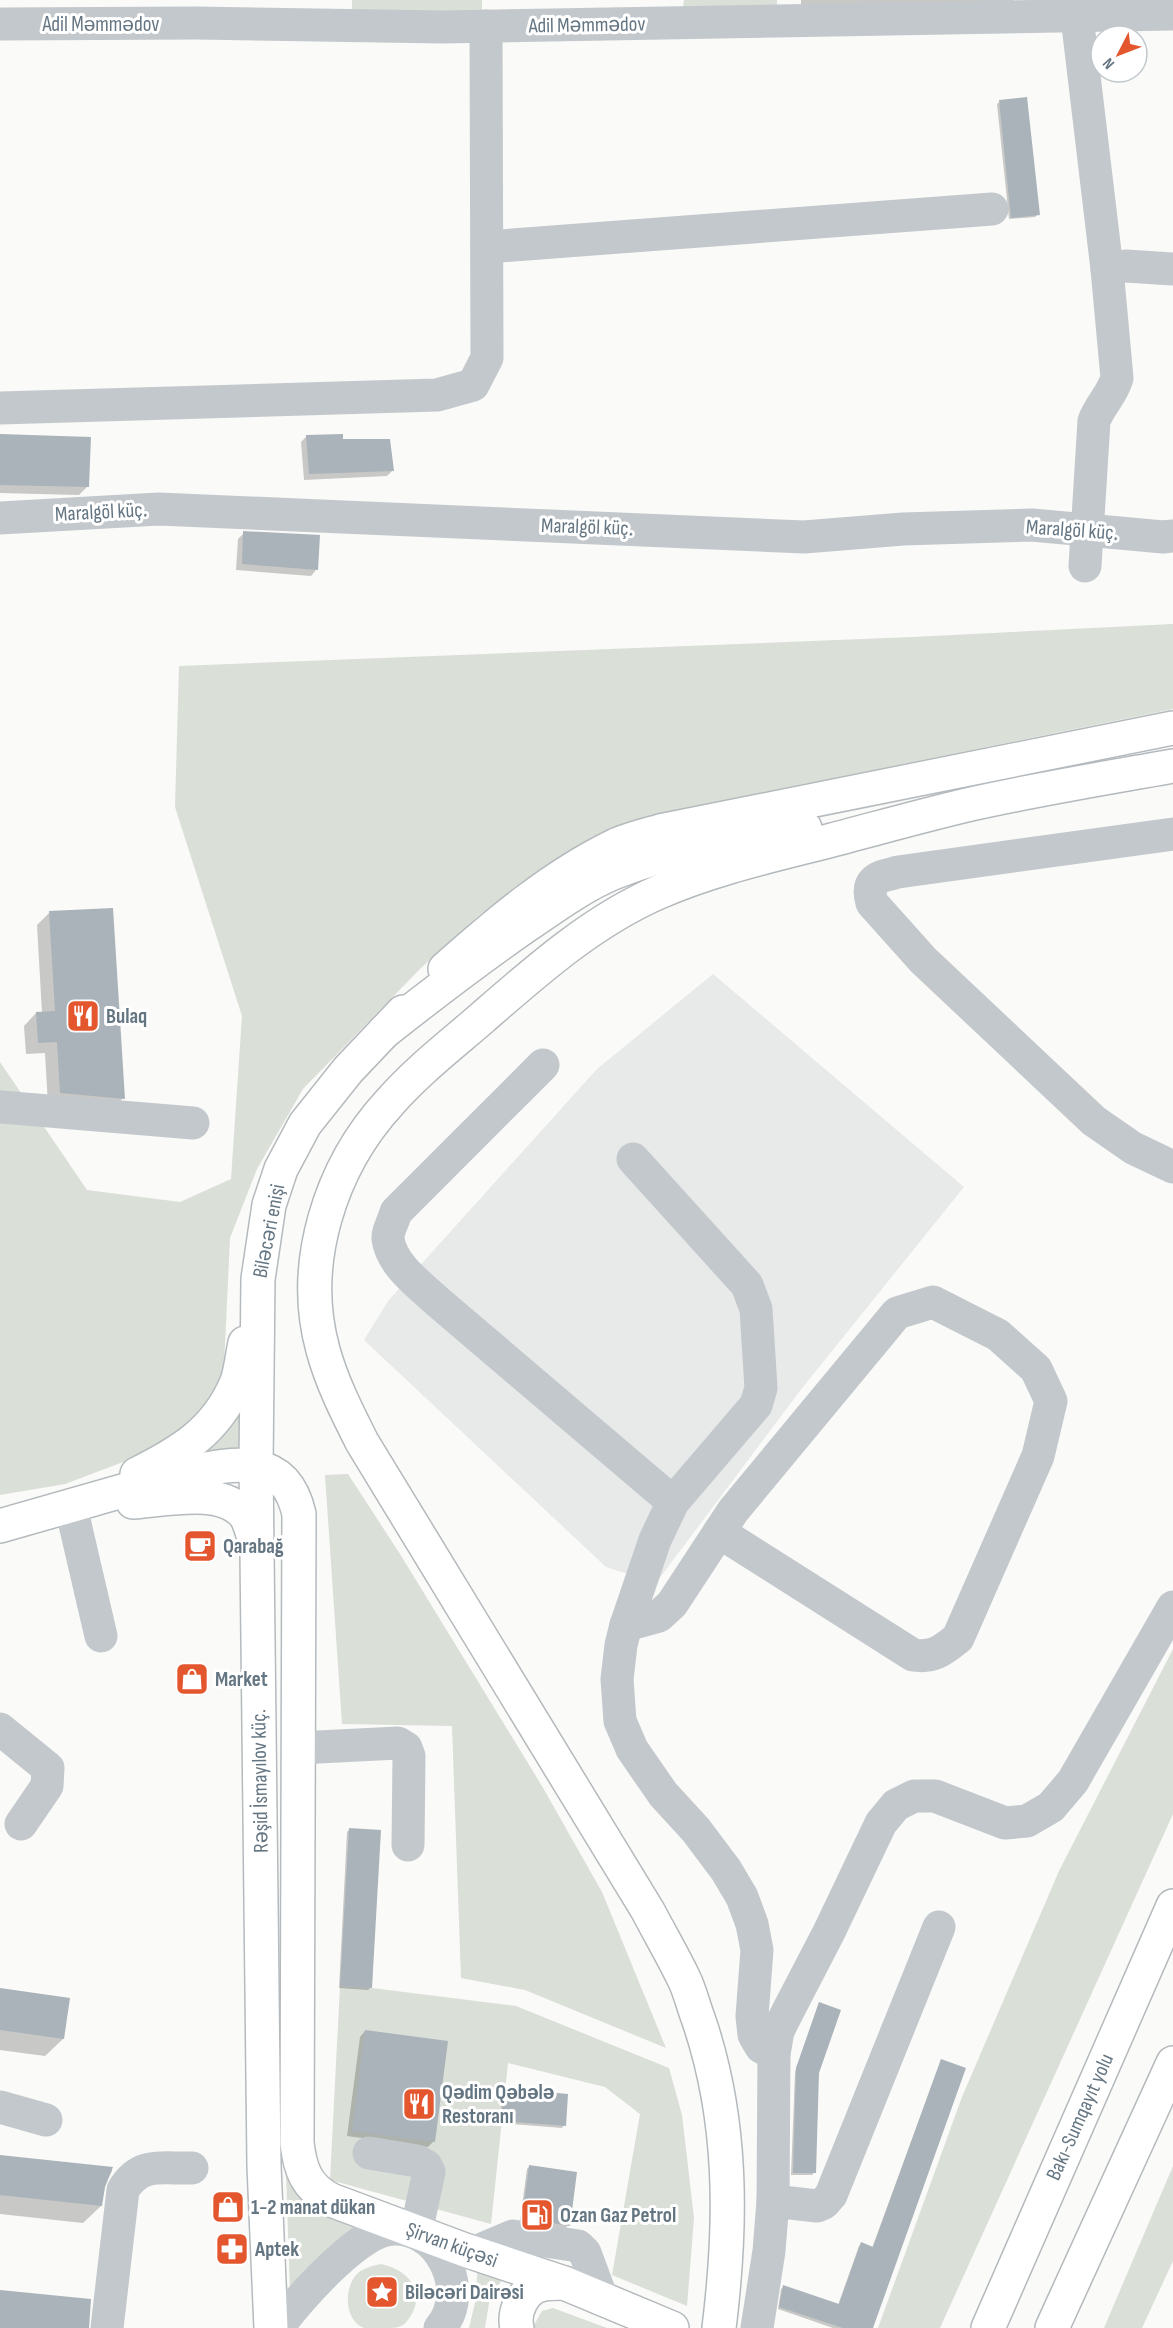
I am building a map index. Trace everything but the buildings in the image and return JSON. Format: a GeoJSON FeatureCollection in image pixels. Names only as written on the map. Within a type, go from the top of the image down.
{"type":"FeatureCollection","features":[{"type":"Feature","properties":{"kind":"main road"},"geometry":{"type":"LineString","coordinates":[[384,1032],[445,969],[496,923],[545,886],[618,845],[660,831],[711,820],[1173,728]]}},
{"type":"Feature","properties":{"kind":"main road"},"geometry":{"type":"LineString","coordinates":[[384,1032],[496,946],[580,889],[612,873],[675,852],[717,842],[970,804],[1173,765]]}},
{"type":"Feature","properties":{"kind":"main road"},"geometry":{"type":"LineString","coordinates":[[719,2328],[728,2218],[728,2163],[717,2082],[706,2040],[685,1980],[648,1911],[362,1442],[337,1391],[322,1349],[315,1304],[316,1262],[325,1216],[341,1172],[364,1135],[390,1102],[442,1053],[546,963],[601,923],[657,892],[714,871],[970,804]]}},
{"type":"Feature","properties":{"kind":"main road","name":"Biləcəri enişi"},"geometry":{"type":"LineString","coordinates":[[256,1465],[258,1279],[269,1205],[282,1169],[305,1124],[348,1070],[384,1032]]}},
{"type":"Feature","properties":{"kind":"main road"},"geometry":{"type":"LineString","coordinates":[[71,1507],[166,1459],[201,1434],[219,1416],[237,1383],[258,1279]]}},
{"type":"Feature","properties":{"kind":"main road"},"geometry":{"type":"LineString","coordinates":[[0,1526],[185,1473],[212,1467],[256,1465]]}},
{"type":"Feature","properties":{"kind":"main road","name":"Rəşid İsmayılov küç."},"geometry":{"type":"LineString","coordinates":[[271,2328],[264,2166],[256,1465],[272,1471],[286,1481],[296,1500],[299,1514],[297,2143]]}},
{"type":"Feature","properties":{"kind":"main road"},"geometry":{"type":"LineString","coordinates":[[71,1507],[211,1497],[227,1501],[247,1517],[257,1546]]}},
{"type":"Feature","properties":{"kind":"main road","name":"Bakı-Sumqayıt yolu"},"geometry":{"type":"LineString","coordinates":[[988,2328],[1173,1906]]}},
{"type":"Feature","properties":{"kind":"main road"},"geometry":{"type":"LineString","coordinates":[[1052,2328],[1173,2063]]}},
{"type":"Feature","properties":{"kind":"main road","name":"Şirvan küçəsi"},"geometry":{"type":"LineString","coordinates":[[297,2143],[299,2159],[306,2179],[322,2195],[473,2253],[564,2283],[672,2328]]}},
{"type":"Feature","properties":{"kind":"main road"},"geometry":{"type":"LineString","coordinates":[[517,2328],[515,2320],[518,2307],[525,2296],[537,2286],[564,2283]]}},
{"type":"Feature","properties":{"kind":"street","name":"Adil Məmmədov"},"geometry":{"type":"LineString","coordinates":[[0,24],[196,12],[486,26],[802,10],[1077,9],[1173,14]]}},
{"type":"Feature","properties":{"kind":"street"},"geometry":{"type":"LineString","coordinates":[[1077,9],[1107,269],[1117,378],[1113,391],[1100,407],[1094,421],[1085,566]]}},
{"type":"Feature","properties":{"kind":"street"},"geometry":{"type":"LineString","coordinates":[[0,408],[437,395],[473,385],[487,358],[486,26]]}},
{"type":"Feature","properties":{"kind":"street"},"geometry":{"type":"LineString","coordinates":[[487,247],[992,209]]}},
{"type":"Feature","properties":{"kind":"street"},"geometry":{"type":"LineString","coordinates":[[1107,269],[1126,266],[1173,269]]}},
{"type":"Feature","properties":{"kind":"street","name":"Maralgöl küç."},"geometry":{"type":"LineString","coordinates":[[0,518],[159,509],[804,537],[903,528],[1032,525],[1173,536]]}},
{"type":"Feature","properties":{"kind":"street"},"geometry":{"type":"LineString","coordinates":[[1173,834],[898,872],[879,876],[871,885],[869,894],[872,903],[923,960],[1094,1120],[1133,1148],[1173,1167]]}},
{"type":"Feature","properties":{"kind":"street"},"geometry":{"type":"LineString","coordinates":[[543,1065],[396,1212],[388,1238],[394,1256],[405,1271],[438,1302],[673,1502]]}},
{"type":"Feature","properties":{"kind":"street"},"geometry":{"type":"LineString","coordinates":[[0,1107],[193,1122]]}},
{"type":"Feature","properties":{"kind":"street"},"geometry":{"type":"LineString","coordinates":[[633,1159],[747,1285],[756,1309],[761,1388],[756,1406],[673,1502],[655,1540],[621,1645],[617,1679],[620,1720],[633,1749],[663,1794],[696,1830],[726,1870],[742,1897],[752,1924],[757,1950],[752,2016],[754,2034],[761,2047],[774,2054]]}},
{"type":"Feature","properties":{"kind":"street"},"geometry":{"type":"LineString","coordinates":[[626,1625],[659,1616],[672,1604],[719,1532],[733,1511],[897,1313],[933,1302],[998,1335],[1036,1369],[1051,1401],[1038,1456],[958,1638],[942,1650],[927,1657],[913,1655],[719,1532]]}},
{"type":"Feature","properties":{"kind":"street"},"geometry":{"type":"LineString","coordinates":[[71,1507],[101,1636]]}},
{"type":"Feature","properties":{"kind":"street"},"geometry":{"type":"LineString","coordinates":[[757,2328],[769,2251],[773,2201],[774,2054],[778,2031],[829,1932],[881,1822],[896,1805],[914,1796],[935,1796],[1005,1823],[1027,1821],[1051,1807],[1073,1781],[1173,1606]]}},
{"type":"Feature","properties":{"kind":"street"},"geometry":{"type":"LineString","coordinates":[[0,1729],[48,1768],[47,1786],[21,1824]]}},
{"type":"Feature","properties":{"kind":"street"},"geometry":{"type":"LineString","coordinates":[[298,1748],[398,1743],[406,1748],[410,1756],[408,1845]]}},
{"type":"Feature","properties":{"kind":"street"},"geometry":{"type":"LineString","coordinates":[[773,2201],[817,2206],[824,2203],[831,2195],[939,1927]]}},
{"type":"Feature","properties":{"kind":"street"},"geometry":{"type":"LineString","coordinates":[[0,2107],[46,2120]]}},
{"type":"Feature","properties":{"kind":"street"},"geometry":{"type":"LineString","coordinates":[[369,2153],[417,2161],[426,2166],[429,2172],[416,2232]]}},
{"type":"Feature","properties":{"kind":"street"},"geometry":{"type":"LineString","coordinates":[[107,2328],[123,2190],[129,2179],[142,2170],[192,2168]]}},
{"type":"Feature","properties":{"kind":"street"},"geometry":{"type":"LineString","coordinates":[[278,2328],[339,2259],[373,2234],[387,2230],[416,2232],[442,2255],[452,2282],[453,2295],[452,2308],[440,2328]]}},
{"type":"Feature","properties":{"kind":"street"},"geometry":{"type":"LineString","coordinates":[[473,2253],[513,2236],[578,2246],[585,2253],[602,2300]]}},
{"type":"Feature","properties":{"kind":"shaded area"},"geometry":{"type":"Polygon","coordinates":[[[352,0],[482,0],[482,14],[352,14],[352,0]]]}},
{"type":"Feature","properties":{"kind":"shaded area"},"geometry":{"type":"Polygon","coordinates":[[[684,0],[777,0],[777,11],[682,13],[684,0]]]}},
{"type":"Feature","properties":{"kind":"shaded area"},"geometry":{"type":"Polygon","coordinates":[[[1173,624],[1173,709],[663,813],[604,831],[543,867],[478,916],[420,969],[303,1089],[257,1169],[230,1238],[224,1366],[208,1407],[176,1442],[65,1484],[0,1495],[0,1062],[87,1190],[180,1202],[231,1179],[242,1016],[175,807],[179,666],[913,637],[1173,624]]]}},
{"type":"Feature","properties":{"kind":"shaded area"},"geometry":{"type":"Polygon","coordinates":[[[713,974],[964,1187],[799,1392],[656,1583],[606,1567],[364,1340],[388,1301],[597,1069],[713,974]]]}},
{"type":"Feature","properties":{"kind":"shaded area"},"geometry":{"type":"Polygon","coordinates":[[[246,1388],[245,1449],[177,1465],[246,1388]]]}},
{"type":"Feature","properties":{"kind":"shaded area"},"geometry":{"type":"Polygon","coordinates":[[[348,1474],[400,1554],[542,1786],[602,1892],[666,2048],[525,1990],[461,1978],[452,1726],[342,1724],[325,1475],[348,1474]]]}},
{"type":"Feature","properties":{"kind":"shaded area"},"geometry":{"type":"Polygon","coordinates":[[[1173,1649],[1173,1814],[940,2328],[878,2328],[962,2097],[1059,1871],[1173,1649]]]}},
{"type":"Feature","properties":{"kind":"shaded area","name":"Qədim Qəbələ Restoranı"},"geometry":{"type":"Polygon","coordinates":[[[340,1986],[516,2006],[669,2068],[682,2115],[694,2218],[687,2306],[612,2275],[640,2114],[605,2087],[508,2063],[491,2224],[330,2180],[340,1986]]]}},
{"type":"Feature","properties":{"kind":"shaded area"},"geometry":{"type":"Polygon","coordinates":[[[1173,2166],[1173,2261],[1142,2328],[1104,2328],[1173,2166]]]}},
{"type":"Feature","properties":{"kind":"shaded area"},"geometry":{"type":"Polygon","coordinates":[[[286,2173],[300,2197],[309,2205],[327,2216],[364,2229],[290,2292],[286,2173]]]}},
{"type":"Feature","properties":{"kind":"shaded area","name":"Biləcəri Dairəsi"},"geometry":{"type":"Polygon","coordinates":[[[381,2264],[399,2271],[412,2283],[416,2298],[415,2307],[408,2320],[400,2326],[364,2328],[357,2324],[350,2311],[349,2288],[356,2275],[381,2264]]]}},
{"type":"Feature","properties":{"kind":"shaded area"},"geometry":{"type":"Polygon","coordinates":[[[478,2265],[504,2277],[490,2297],[485,2328],[469,2328],[475,2303],[478,2265]]]}},
{"type":"Feature","properties":{"kind":"shaded area"},"geometry":{"type":"Polygon","coordinates":[[[553,2308],[607,2328],[535,2328],[534,2325],[542,2311],[553,2308]]]}},
{"type":"Feature","properties":{"kind":"place","name":"Bulaq"},"geometry":{"type":"Point","coordinates":[83,1016]}},
{"type":"Feature","properties":{"kind":"place","name":"Qarabağ"},"geometry":{"type":"Point","coordinates":[200,1546]}},
{"type":"Feature","properties":{"kind":"place","name":"Market"},"geometry":{"type":"Point","coordinates":[192,1679]}},
{"type":"Feature","properties":{"kind":"place","name":"Qədim Qəbələ Restoranı"},"geometry":{"type":"Point","coordinates":[419,2104]}},
{"type":"Feature","properties":{"kind":"place","name":"1-2 manat dükan"},"geometry":{"type":"Point","coordinates":[228,2207]}},
{"type":"Feature","properties":{"kind":"place","name":"Ozan Gaz Petrol"},"geometry":{"type":"Point","coordinates":[537,2215]}},
{"type":"Feature","properties":{"kind":"place","name":"Aptek"},"geometry":{"type":"Point","coordinates":[232,2249]}},
{"type":"Feature","properties":{"kind":"place","name":"Biləcəri Dairəsi"},"geometry":{"type":"Point","coordinates":[382,2292]}}]}
